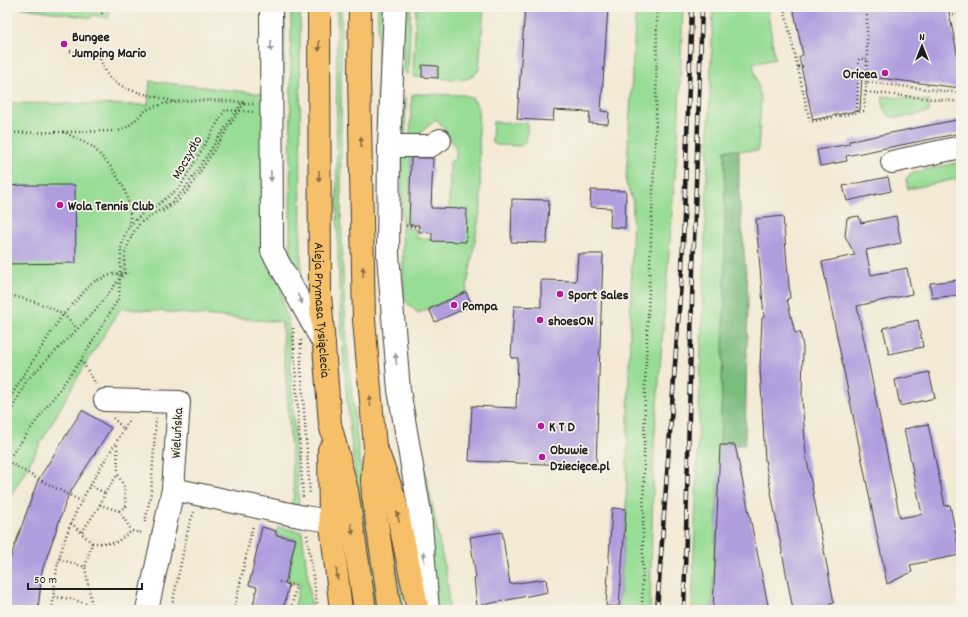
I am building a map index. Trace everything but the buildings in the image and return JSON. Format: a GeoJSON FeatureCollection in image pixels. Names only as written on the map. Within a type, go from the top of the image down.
{"type":"FeatureCollection","features":[{"type":"Feature","properties":{"kind":"main road","name":"Aleja Prymasa Tysiąclecia"},"geometry":{"type":"LineString","coordinates":[[319,7],[319,240],[324,344],[330,424],[347,490],[364,610]]}},
{"type":"Feature","properties":{"kind":"main road"},"geometry":{"type":"LineString","coordinates":[[360,7],[364,320],[374,440],[373,496],[390,610]]}},
{"type":"Feature","properties":{"kind":"main road"},"geometry":{"type":"LineString","coordinates":[[330,424],[328,473],[316,519],[341,610]]}},
{"type":"Feature","properties":{"kind":"main road"},"geometry":{"type":"LineString","coordinates":[[374,440],[394,496],[418,610]]}},
{"type":"Feature","properties":{"kind":"street"},"geometry":{"type":"LineString","coordinates":[[271,7],[272,251],[324,344]]}},
{"type":"Feature","properties":{"kind":"street"},"geometry":{"type":"LineString","coordinates":[[395,7],[389,146],[388,255],[391,313],[399,390],[420,513],[428,610]]}},
{"type":"Feature","properties":{"kind":"street"},"geometry":{"type":"LineString","coordinates":[[389,146],[430,146],[440,140]]}},
{"type":"Feature","properties":{"kind":"street"},"geometry":{"type":"LineString","coordinates":[[892,162],[961,147]]}},
{"type":"Feature","properties":{"kind":"street","name":"Wieluńska"},"geometry":{"type":"LineString","coordinates":[[105,400],[179,402],[172,489],[147,610]]}},
{"type":"Feature","properties":{"kind":"street"},"geometry":{"type":"LineString","coordinates":[[172,489],[316,519]]}},
{"type":"Feature","properties":{"kind":"path"},"geometry":{"type":"LineString","coordinates":[[102,14],[103,7]]}},
{"type":"Feature","properties":{"kind":"path"},"geometry":{"type":"LineString","coordinates":[[642,610],[645,385],[656,119],[657,7]]}},
{"type":"Feature","properties":{"kind":"path"},"geometry":{"type":"LineString","coordinates":[[784,7],[810,122],[864,111],[866,92],[866,7]]}},
{"type":"Feature","properties":{"kind":"path"},"geometry":{"type":"LineString","coordinates":[[949,15],[961,13]]}},
{"type":"Feature","properties":{"kind":"path"},"geometry":{"type":"LineString","coordinates":[[70,51],[100,57],[106,72],[111,79],[127,89],[163,97],[176,103]]}},
{"type":"Feature","properties":{"kind":"path"},"geometry":{"type":"LineString","coordinates":[[857,112],[859,59],[866,59]]}},
{"type":"Feature","properties":{"kind":"path"},"geometry":{"type":"LineString","coordinates":[[798,67],[805,66]]}},
{"type":"Feature","properties":{"kind":"path"},"geometry":{"type":"LineString","coordinates":[[877,78],[877,83]]}},
{"type":"Feature","properties":{"kind":"path"},"geometry":{"type":"LineString","coordinates":[[866,82],[961,93]]}},
{"type":"Feature","properties":{"kind":"path"},"geometry":{"type":"LineString","coordinates":[[866,92],[961,102]]}},
{"type":"Feature","properties":{"kind":"path"},"geometry":{"type":"LineString","coordinates":[[7,133],[118,131],[126,129],[146,110],[153,107],[209,100],[257,104]]}},
{"type":"Feature","properties":{"kind":"path"},"geometry":{"type":"LineString","coordinates":[[7,419],[27,380],[95,311],[124,273],[128,242],[132,233],[140,223],[172,202],[184,190],[244,104]]}},
{"type":"Feature","properties":{"kind":"path","name":"Moczydło"},"geometry":{"type":"LineString","coordinates":[[119,278],[121,248],[125,234],[130,225],[144,212],[159,204],[180,187],[225,110],[258,113]]}},
{"type":"Feature","properties":{"kind":"path"},"geometry":{"type":"LineString","coordinates":[[160,213],[176,203],[189,188],[238,111]]}},
{"type":"Feature","properties":{"kind":"path"},"geometry":{"type":"LineString","coordinates":[[66,133],[93,147],[112,168],[124,188],[130,208],[130,225]]}},
{"type":"Feature","properties":{"kind":"path"},"geometry":{"type":"LineString","coordinates":[[7,176],[12,176],[11,134]]}},
{"type":"Feature","properties":{"kind":"path"},"geometry":{"type":"LineString","coordinates":[[7,405],[63,315],[93,282],[104,276],[129,272]]}},
{"type":"Feature","properties":{"kind":"path"},"geometry":{"type":"LineString","coordinates":[[81,501],[7,461],[81,360],[119,298],[119,278]]}},
{"type":"Feature","properties":{"kind":"path"},"geometry":{"type":"LineString","coordinates":[[7,294],[45,304],[70,319],[77,329]]}},
{"type":"Feature","properties":{"kind":"path"},"geometry":{"type":"LineString","coordinates":[[293,327],[316,519]]}},
{"type":"Feature","properties":{"kind":"path"},"geometry":{"type":"LineString","coordinates":[[301,337],[301,366],[316,519],[318,610]]}},
{"type":"Feature","properties":{"kind":"path"},"geometry":{"type":"LineString","coordinates":[[52,610],[59,559],[70,523],[89,485],[124,428],[104,411],[105,400],[81,360]]}},
{"type":"Feature","properties":{"kind":"path"},"geometry":{"type":"LineString","coordinates":[[142,540],[151,493],[156,416]]}},
{"type":"Feature","properties":{"kind":"path"},"geometry":{"type":"LineString","coordinates":[[116,442],[118,474],[124,487],[126,506],[119,511]]}},
{"type":"Feature","properties":{"kind":"path"},"geometry":{"type":"LineString","coordinates":[[82,532],[118,474]]}},
{"type":"Feature","properties":{"kind":"path"},"geometry":{"type":"LineString","coordinates":[[89,485],[105,493]]}},
{"type":"Feature","properties":{"kind":"path"},"geometry":{"type":"LineString","coordinates":[[100,505],[119,511],[132,531]]}},
{"type":"Feature","properties":{"kind":"path"},"geometry":{"type":"LineString","coordinates":[[171,610],[189,526],[194,512],[197,509]]}},
{"type":"Feature","properties":{"kind":"path"},"geometry":{"type":"LineString","coordinates":[[234,610],[255,518]]}},
{"type":"Feature","properties":{"kind":"path"},"geometry":{"type":"LineString","coordinates":[[70,523],[82,532],[92,543],[115,543],[132,531],[143,533]]}},
{"type":"Feature","properties":{"kind":"path"},"geometry":{"type":"LineString","coordinates":[[92,543],[85,567],[92,606],[95,610]]}},
{"type":"Feature","properties":{"kind":"path"},"geometry":{"type":"LineString","coordinates":[[59,559],[85,567]]}},
{"type":"Feature","properties":{"kind":"path"},"geometry":{"type":"LineString","coordinates":[[279,582],[296,586],[291,610]]}},
{"type":"Feature","properties":{"kind":"path"},"geometry":{"type":"LineString","coordinates":[[54,597],[72,598],[92,606]]}},
{"type":"Feature","properties":{"kind":"green space"},"geometry":{"type":"Polygon","coordinates":[[[18,7],[110,7],[109,18],[93,15],[91,18],[18,7]]]}},
{"type":"Feature","properties":{"kind":"green space"},"geometry":{"type":"Polygon","coordinates":[[[281,7],[285,7],[284,96],[282,100],[281,7]]]}},
{"type":"Feature","properties":{"kind":"green space"},"geometry":{"type":"Polygon","coordinates":[[[291,7],[300,7],[301,281],[295,277],[295,267],[290,258],[291,7]]]}},
{"type":"Feature","properties":{"kind":"green space"},"geometry":{"type":"Polygon","coordinates":[[[337,7],[341,7],[342,260],[344,296],[350,375],[380,610],[374,610],[361,522],[350,434],[341,329],[337,191],[337,7]]]}},
{"type":"Feature","properties":{"kind":"green space"},"geometry":{"type":"Polygon","coordinates":[[[378,7],[386,7],[381,127],[378,125],[378,7]]]}},
{"type":"Feature","properties":{"kind":"green space"},"geometry":{"type":"Polygon","coordinates":[[[402,7],[411,7],[408,75],[403,70],[402,7]]]}},
{"type":"Feature","properties":{"kind":"green space"},"geometry":{"type":"Polygon","coordinates":[[[416,7],[484,7],[479,69],[476,74],[461,80],[438,78],[438,66],[423,65],[422,77],[413,77],[416,7]]]}},
{"type":"Feature","properties":{"kind":"green space"},"geometry":{"type":"Polygon","coordinates":[[[636,7],[683,7],[678,137],[654,444],[650,610],[619,610],[626,509],[633,202],[626,183],[636,7]]]}},
{"type":"Feature","properties":{"kind":"green space"},"geometry":{"type":"Polygon","coordinates":[[[713,7],[767,7],[775,59],[753,64],[761,99],[758,151],[725,150],[725,291],[720,445],[712,610],[692,610],[713,7]]]}},
{"type":"Feature","properties":{"kind":"green space"},"geometry":{"type":"Polygon","coordinates":[[[150,81],[264,94],[283,305],[288,322],[299,506],[291,505],[294,495],[282,322],[121,308],[79,375],[7,503],[7,103],[148,105],[150,81]]]}},
{"type":"Feature","properties":{"kind":"green space"},"geometry":{"type":"Polygon","coordinates":[[[412,95],[465,95],[473,99],[478,107],[481,206],[466,292],[418,313],[404,300],[402,228],[416,229],[416,238],[432,239],[432,241],[449,209],[450,162],[456,158],[456,148],[437,119],[421,132],[417,139],[410,137],[412,95]]]}},
{"type":"Feature","properties":{"kind":"green space"},"geometry":{"type":"Polygon","coordinates":[[[883,96],[929,101],[929,112],[897,118],[891,116],[886,113],[883,106],[883,96]]]}},
{"type":"Feature","properties":{"kind":"green space"},"geometry":{"type":"Polygon","coordinates":[[[406,98],[405,138],[395,137],[400,103],[406,98]]]}},
{"type":"Feature","properties":{"kind":"green space"},"geometry":{"type":"Polygon","coordinates":[[[493,122],[527,123],[527,139],[521,146],[497,145],[492,142],[493,122]]]}},
{"type":"Feature","properties":{"kind":"green space"},"geometry":{"type":"Polygon","coordinates":[[[725,150],[739,150],[739,194],[748,296],[745,445],[720,445],[725,291],[725,150]]]}},
{"type":"Feature","properties":{"kind":"green space"},"geometry":{"type":"Polygon","coordinates":[[[405,155],[411,155],[409,225],[402,225],[402,158],[405,155]]]}},
{"type":"Feature","properties":{"kind":"green space"},"geometry":{"type":"Polygon","coordinates":[[[961,162],[961,178],[908,189],[906,179],[911,173],[961,162]]]}},
{"type":"Feature","properties":{"kind":"green space"},"geometry":{"type":"Polygon","coordinates":[[[404,365],[448,585],[449,610],[437,610],[404,365]]]}},
{"type":"Feature","properties":{"kind":"green space"},"geometry":{"type":"Polygon","coordinates":[[[278,527],[302,532],[312,610],[294,610],[300,584],[287,581],[296,539],[276,535],[278,527]]]}},
{"type":"Feature","properties":{"kind":"green space"},"geometry":{"type":"Polygon","coordinates":[[[390,530],[405,610],[402,610],[390,530]]]}},
{"type":"Feature","properties":{"kind":"railway"},"geometry":{"type":"LineString","coordinates":[[657,610],[682,269],[692,7]]}},
{"type":"Feature","properties":{"kind":"railway"},"geometry":{"type":"LineString","coordinates":[[684,610],[692,300],[702,7]]}},
{"type":"Feature","properties":{"kind":"place","name":"Bungee Jumping Mario"},"geometry":{"type":"Point","coordinates":[64,44]}},
{"type":"Feature","properties":{"kind":"place","name":"Oricea"},"geometry":{"type":"Point","coordinates":[885,73]}},
{"type":"Feature","properties":{"kind":"place","name":"Wola Tennis Club"},"geometry":{"type":"Point","coordinates":[60,205]}},
{"type":"Feature","properties":{"kind":"place","name":"Sport Sales"},"geometry":{"type":"Point","coordinates":[560,294]}},
{"type":"Feature","properties":{"kind":"place","name":"Pompa"},"geometry":{"type":"Point","coordinates":[454,305]}},
{"type":"Feature","properties":{"kind":"place","name":"shoesON"},"geometry":{"type":"Point","coordinates":[540,320]}},
{"type":"Feature","properties":{"kind":"place","name":"K T D"},"geometry":{"type":"Point","coordinates":[541,426]}},
{"type":"Feature","properties":{"kind":"place","name":"Obuwie Dziecięce.pl"},"geometry":{"type":"Point","coordinates":[542,457]}}]}
